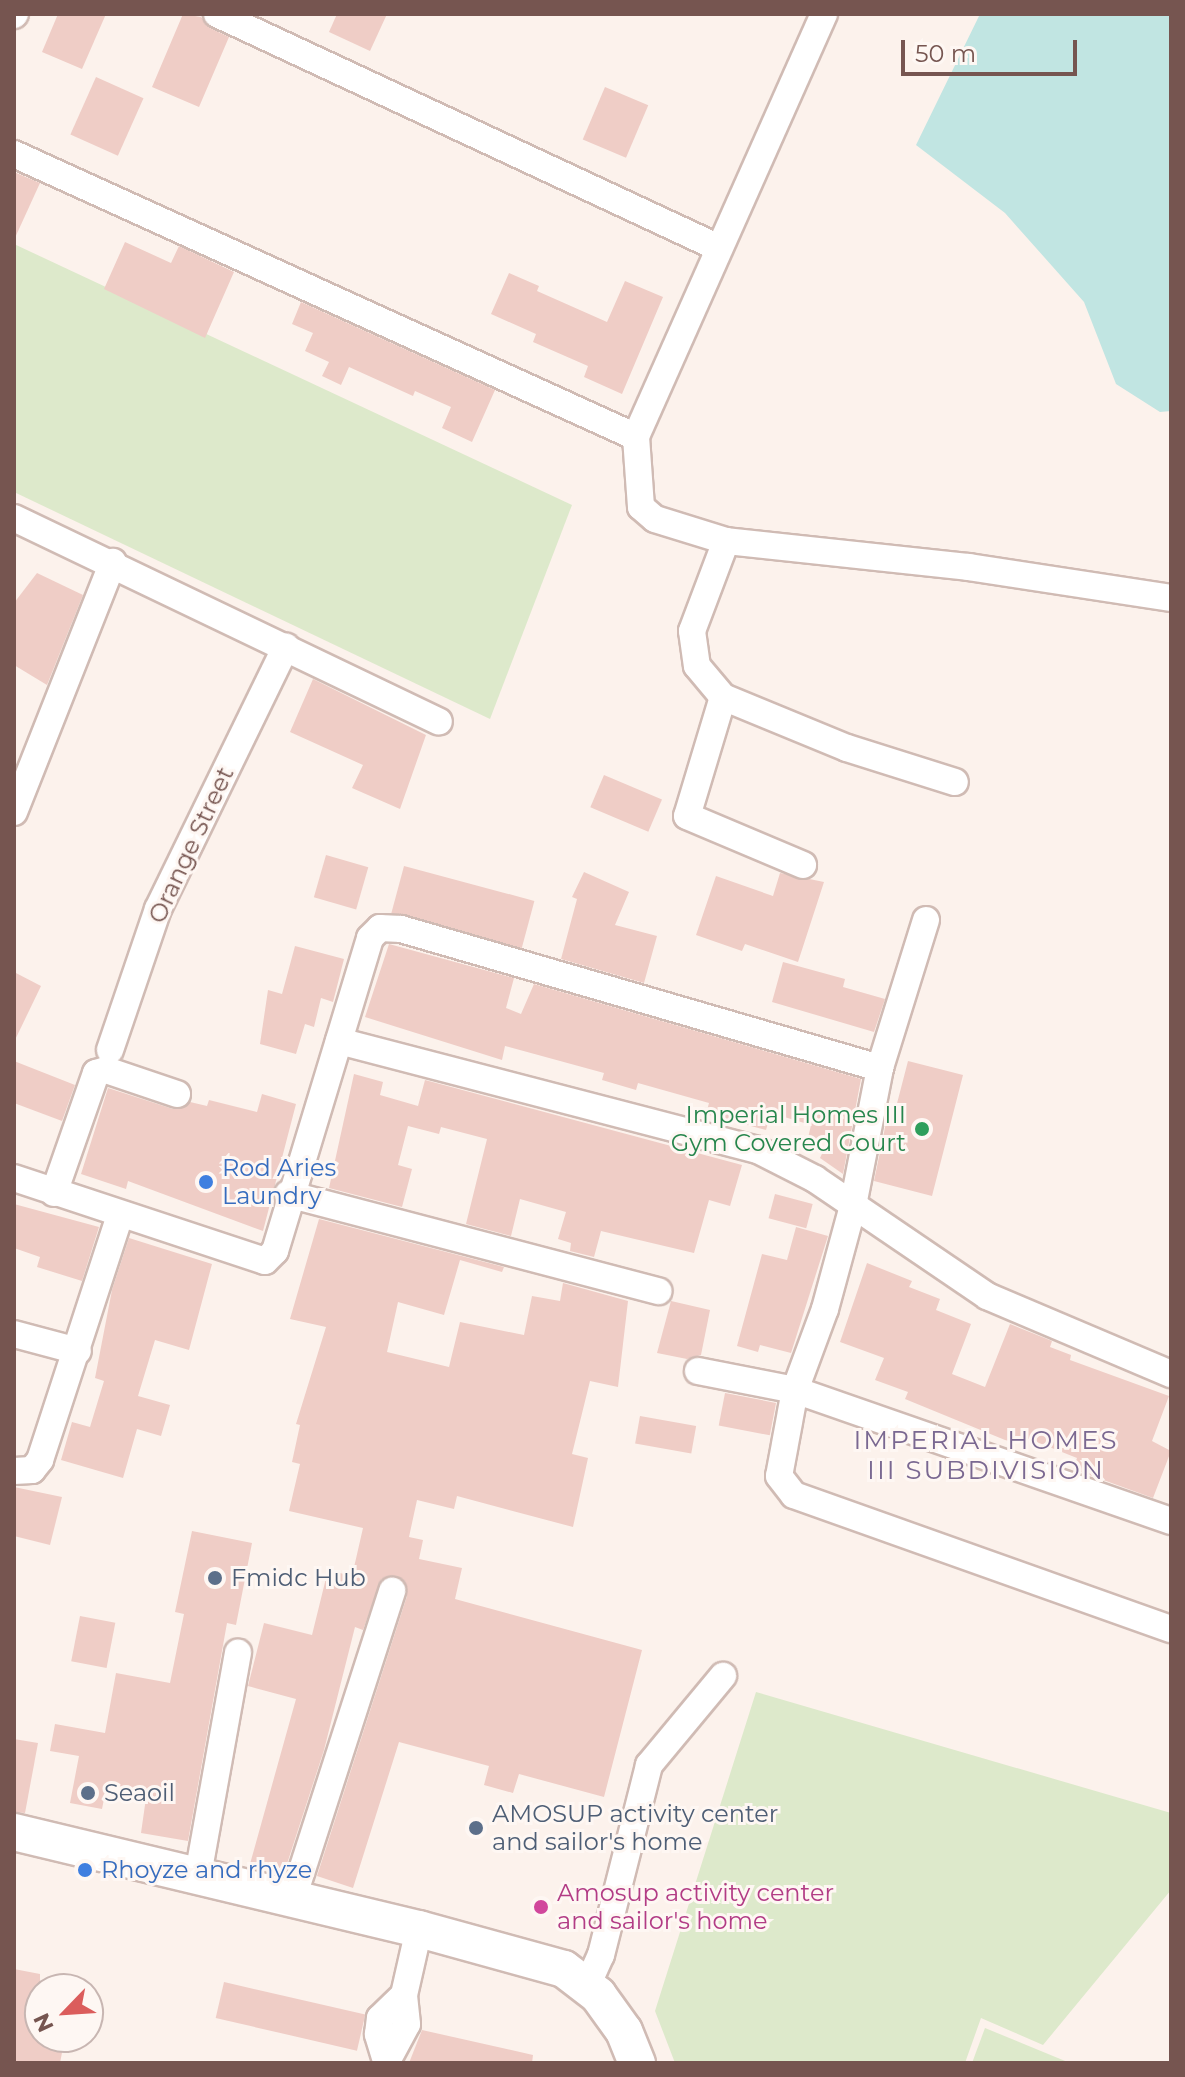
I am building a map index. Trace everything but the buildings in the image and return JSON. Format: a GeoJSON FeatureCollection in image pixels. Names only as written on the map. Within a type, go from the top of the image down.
{"type":"FeatureCollection","features":[{"type":"Feature","properties":{"kind":"main road"},"geometry":{"type":"LineString","coordinates":[[14,1832],[419,1929],[564,1969],[587,1986],[630,2047]]}},
{"type":"Feature","properties":{"kind":"street"},"geometry":{"type":"LineString","coordinates":[[217,14],[717,247]]}},
{"type":"Feature","properties":{"kind":"street"},"geometry":{"type":"LineString","coordinates":[[824,14],[717,247],[636,437],[641,507],[655,519],[726,541],[969,567],[1171,598]]}},
{"type":"Feature","properties":{"kind":"street"},"geometry":{"type":"LineString","coordinates":[[14,154],[636,437]]}},
{"type":"Feature","properties":{"kind":"street"},"geometry":{"type":"LineString","coordinates":[[14,518],[113,562],[439,722]]}},
{"type":"Feature","properties":{"kind":"street"},"geometry":{"type":"LineString","coordinates":[[726,541],[692,631],[697,666],[723,697],[847,748],[955,782]]}},
{"type":"Feature","properties":{"kind":"street"},"geometry":{"type":"LineString","coordinates":[[14,812],[113,562]]}},
{"type":"Feature","properties":{"kind":"street","name":"Orange Street"},"geometry":{"type":"LineString","coordinates":[[110,1050],[158,909],[286,646]]}},
{"type":"Feature","properties":{"kind":"street"},"geometry":{"type":"LineString","coordinates":[[723,697],[687,816],[803,865]]}},
{"type":"Feature","properties":{"kind":"street"},"geometry":{"type":"LineString","coordinates":[[926,920],[880,1068],[853,1206],[825,1309],[795,1390],[779,1476],[794,1495],[1171,1629]]}},
{"type":"Feature","properties":{"kind":"street"},"geometry":{"type":"LineString","coordinates":[[14,1178],[265,1261],[275,1251],[288,1194],[370,938],[380,928],[401,929],[880,1068]]}},
{"type":"Feature","properties":{"kind":"street"},"geometry":{"type":"LineString","coordinates":[[339,1041],[729,1141],[815,1179],[987,1296],[1171,1374]]}},
{"type":"Feature","properties":{"kind":"street"},"geometry":{"type":"LineString","coordinates":[[54,1193],[96,1073],[106,1070],[177,1094]]}},
{"type":"Feature","properties":{"kind":"street"},"geometry":{"type":"LineString","coordinates":[[288,1194],[659,1291]]}},
{"type":"Feature","properties":{"kind":"street"},"geometry":{"type":"LineString","coordinates":[[14,1471],[32,1470],[40,1460],[120,1215]]}},
{"type":"Feature","properties":{"kind":"street"},"geometry":{"type":"LineString","coordinates":[[14,1334],[78,1351]]}},
{"type":"Feature","properties":{"kind":"street"},"geometry":{"type":"LineString","coordinates":[[698,1371],[795,1390],[1171,1521]]}},
{"type":"Feature","properties":{"kind":"street"},"geometry":{"type":"LineString","coordinates":[[293,1898],[392,1591]]}},
{"type":"Feature","properties":{"kind":"street"},"geometry":{"type":"LineString","coordinates":[[198,1875],[238,1653]]}},
{"type":"Feature","properties":{"kind":"street"},"geometry":{"type":"LineString","coordinates":[[587,1986],[601,1955],[649,1765],[723,1676]]}},
{"type":"Feature","properties":{"kind":"street"},"geometry":{"type":"LineString","coordinates":[[386,2062],[378,2034],[380,2018],[404,1995],[419,1929]]}},
{"type":"Feature","properties":{"kind":"green space"},"geometry":{"type":"Polygon","coordinates":[[[14,244],[572,505],[490,719],[14,492],[14,244]]]}},
{"type":"Feature","properties":{"kind":"green space"},"geometry":{"type":"Polygon","coordinates":[[[756,1692],[1171,1813],[1171,1890],[1043,2045],[981,2018],[965,2063],[675,2063],[655,2011],[756,1692]]]}},
{"type":"Feature","properties":{"kind":"green space"},"geometry":{"type":"Polygon","coordinates":[[[985,2028],[1070,2063],[972,2063],[985,2028]]]}},
{"type":"Feature","properties":{"kind":"water"},"geometry":{"type":"Polygon","coordinates":[[[980,14],[1171,14],[1171,411],[1160,412],[1116,384],[1084,302],[1005,213],[916,145],[980,14]]]}},
{"type":"Feature","properties":{"kind":"place","name":"Imperial Homes III Gym Covered Court"},"geometry":{"type":"Point","coordinates":[922,1129]}},
{"type":"Feature","properties":{"kind":"place","name":"Rod Aries Laundry"},"geometry":{"type":"Point","coordinates":[206,1182]}},
{"type":"Feature","properties":{"kind":"place","name":"Fmidc Hub"},"geometry":{"type":"Point","coordinates":[215,1578]}},
{"type":"Feature","properties":{"kind":"place","name":"Seaoil"},"geometry":{"type":"Point","coordinates":[88,1793]}},
{"type":"Feature","properties":{"kind":"place","name":"AMOSUP activity center and sailor's home"},"geometry":{"type":"Point","coordinates":[476,1828]}},
{"type":"Feature","properties":{"kind":"place","name":"Rhoyze and rhyze"},"geometry":{"type":"Point","coordinates":[85,1870]}},
{"type":"Feature","properties":{"kind":"place","name":"Amosup activity center and sailor's home"},"geometry":{"type":"Point","coordinates":[541,1907]}},
{"type":"Feature","properties":{"kind":"district","name":"IMPERIAL HOMES III SUBDIVISION"},"geometry":{"type":"Point","coordinates":[986,1456]}}]}
